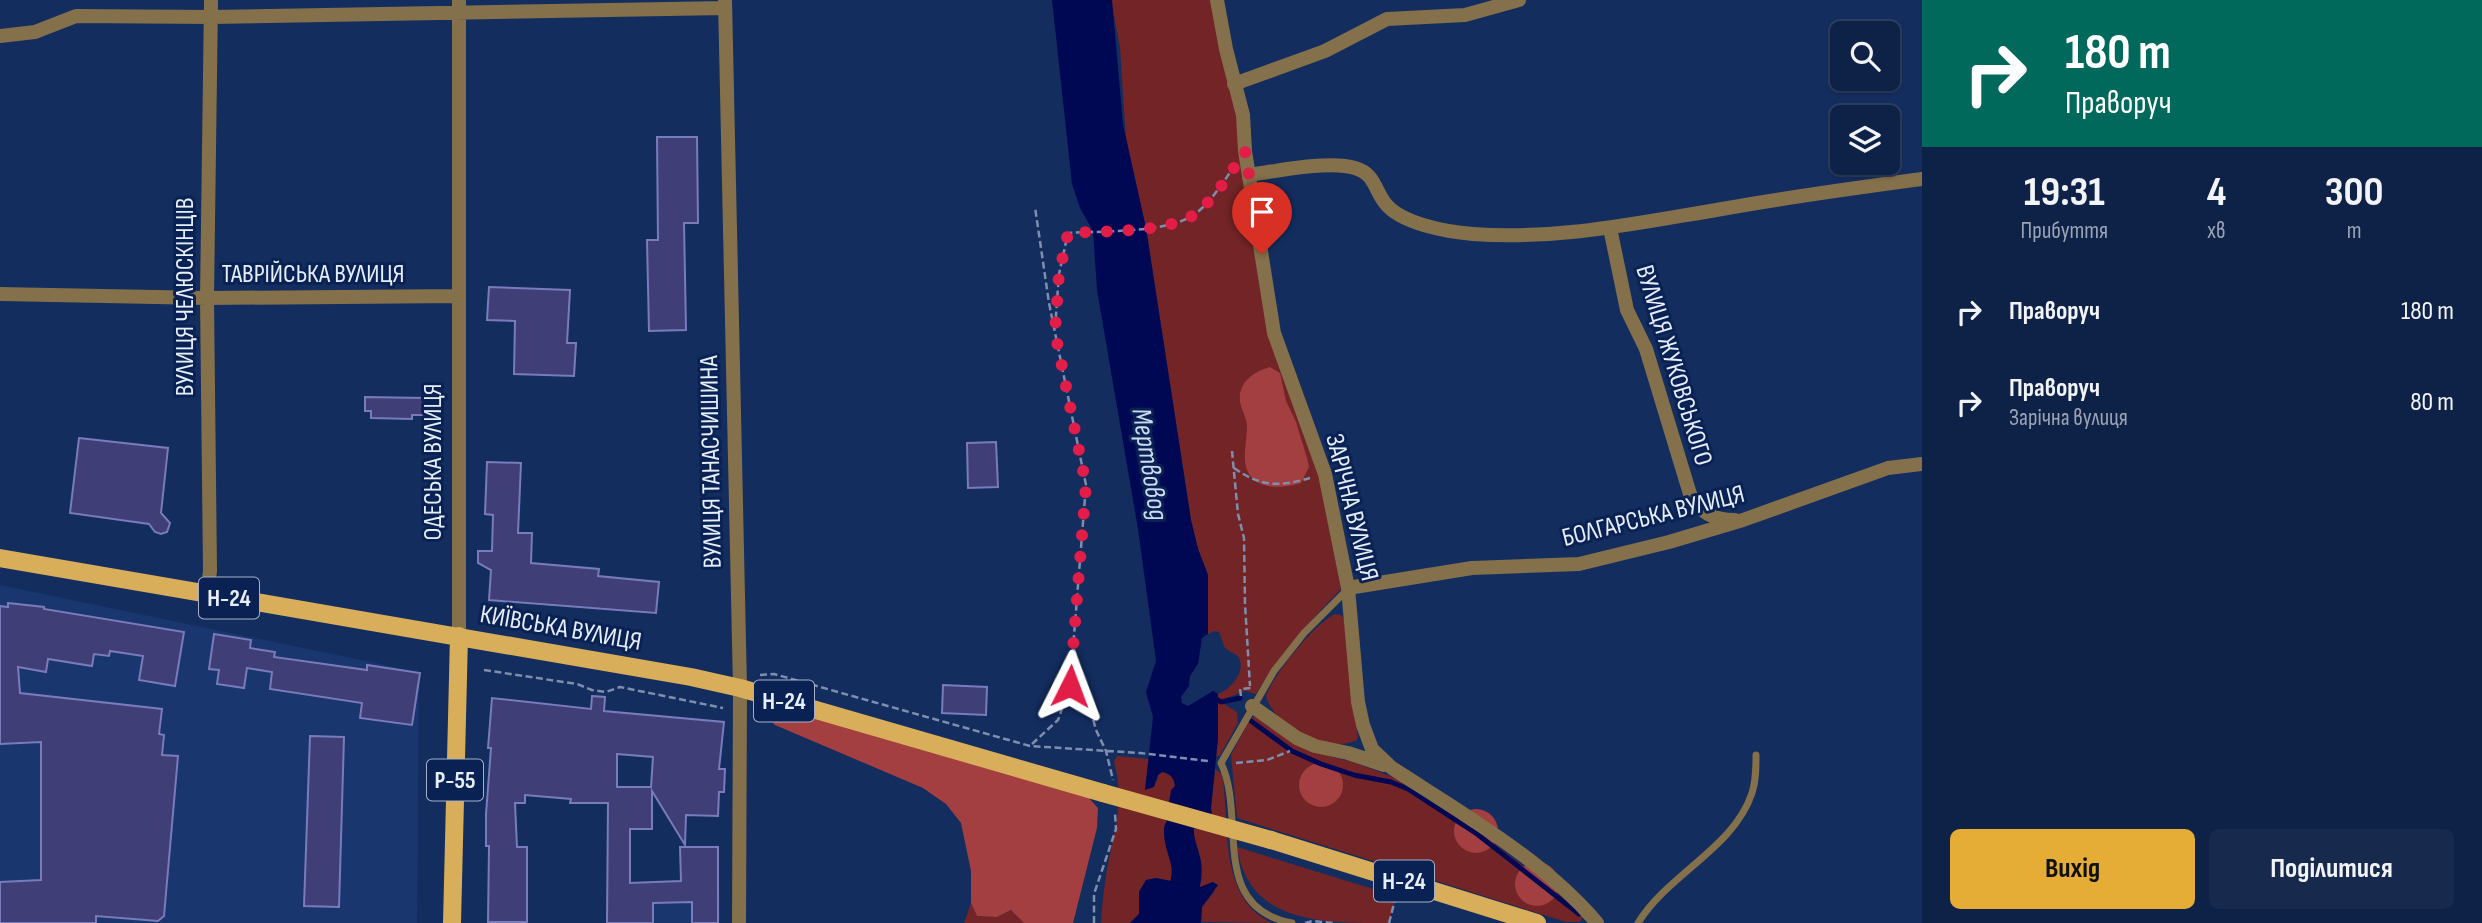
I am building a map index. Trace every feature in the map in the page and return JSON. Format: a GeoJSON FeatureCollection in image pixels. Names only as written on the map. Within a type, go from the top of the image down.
{"type":"FeatureCollection","features":[{"type":"Feature","properties":{"kind":"main road","name":"КИЇВСЬКА ВУЛИЦЯ"},"geometry":{"type":"LineString","coordinates":[[0,558],[459,636],[740,688],[1271,840],[1400,880]]}},
{"type":"Feature","properties":{"kind":"main road","name":"ОДЕСЬКА ВУЛИЦЯ"},"geometry":{"type":"LineString","coordinates":[[452,923],[459,636]]}},
{"type":"Feature","properties":{"kind":"main road","name":"Н-24"},"geometry":{"type":"LineString","coordinates":[[1400,880],[1537,923]]}},
{"type":"Feature","properties":{"kind":"street","name":"ВУЛИЦЯ ЧЕЛЮСКІНЦІВ"},"geometry":{"type":"LineString","coordinates":[[207,594],[211,570],[207,298],[211,0]]}},
{"type":"Feature","properties":{"kind":"street","name":"ЗАРІЧНА ВУЛИЦЯ"},"geometry":{"type":"LineString","coordinates":[[1217,0],[1243,115],[1245,151],[1274,334],[1325,474],[1349,588],[1358,702],[1372,749],[1392,768],[1487,829],[1576,899],[1597,923]]}},
{"type":"Feature","properties":{"kind":"street"},"geometry":{"type":"LineString","coordinates":[[1234,84],[1325,51],[1387,19],[1465,15],[1519,0]]}},
{"type":"Feature","properties":{"kind":"street"},"geometry":{"type":"LineString","coordinates":[[0,36],[35,32],[76,16],[211,17],[459,6],[725,4]]}},
{"type":"Feature","properties":{"kind":"street","name":"ВУЛИЦЯ ТАНАСЧИШИНА"},"geometry":{"type":"LineString","coordinates":[[725,4],[740,688],[740,923]]}},
{"type":"Feature","properties":{"kind":"street","name":"ОДЕСЬКА ВУЛИЦЯ"},"geometry":{"type":"LineString","coordinates":[[459,6],[459,636]]}},
{"type":"Feature","properties":{"kind":"street"},"geometry":{"type":"LineString","coordinates":[[1249,174],[1314,167],[1355,167],[1370,175],[1384,203],[1399,215],[1431,227],[1469,234],[1567,234],[1795,196],[1922,179]]}},
{"type":"Feature","properties":{"kind":"street","name":"ВУЛИЦЯ ЖУКОВСЬКОГО"},"geometry":{"type":"LineString","coordinates":[[1610,228],[1627,310],[1646,349],[1690,494],[1697,507],[1708,515],[1721,520],[1743,520]]}},
{"type":"Feature","properties":{"kind":"street","name":"ТАВРІЙСЬКА ВУЛИЦЯ"},"geometry":{"type":"LineString","coordinates":[[0,294],[207,298],[458,296]]}},
{"type":"Feature","properties":{"kind":"street","name":"БОЛГАРСЬКА ВУЛИЦЯ"},"geometry":{"type":"LineString","coordinates":[[1349,588],[1472,568],[1579,564],[1743,520],[1888,467],[1922,464]]}},
{"type":"Feature","properties":{"kind":"street"},"geometry":{"type":"LineString","coordinates":[[1246,702],[1297,738],[1315,746],[1348,753],[1392,768]]}},
{"type":"Feature","properties":{"kind":"lane"},"geometry":{"type":"LineString","coordinates":[[1292,923],[1261,912],[1246,895],[1237,875],[1229,787],[1227,774],[1221,763],[1246,702],[1275,671],[1304,633],[1349,588]]}},
{"type":"Feature","properties":{"kind":"lane"},"geometry":{"type":"LineString","coordinates":[[1638,923],[1644,912],[1672,881],[1714,847],[1735,825],[1752,793],[1756,755]]}},
{"type":"Feature","properties":{"kind":"path"},"geometry":{"type":"LineString","coordinates":[[1055,332],[1059,274],[1068,233],[1174,225],[1194,215],[1217,191],[1245,151]]}},
{"type":"Feature","properties":{"kind":"path"},"geometry":{"type":"LineString","coordinates":[[1030,746],[1058,720],[1070,686],[1086,485],[1055,332],[1035,207]]}},
{"type":"Feature","properties":{"kind":"path"},"geometry":{"type":"LineString","coordinates":[[1232,451],[1238,514],[1244,538],[1251,688],[1246,702]]}},
{"type":"Feature","properties":{"kind":"path"},"geometry":{"type":"LineString","coordinates":[[1234,468],[1273,485],[1295,483],[1325,474]]}},
{"type":"Feature","properties":{"kind":"path"},"geometry":{"type":"LineString","coordinates":[[484,670],[577,684],[606,692],[620,687],[725,708]]}},
{"type":"Feature","properties":{"kind":"path"},"geometry":{"type":"LineString","coordinates":[[740,688],[755,677],[774,674],[1030,746],[1140,753],[1221,763],[1258,762],[1315,746]]}},
{"type":"Feature","properties":{"kind":"path"},"geometry":{"type":"LineString","coordinates":[[1246,702],[1240,689],[1251,688]]}},
{"type":"Feature","properties":{"kind":"path"},"geometry":{"type":"LineString","coordinates":[[1389,923],[1400,880]]}},
{"type":"Feature","properties":{"kind":"path"},"geometry":{"type":"LineString","coordinates":[[1305,923],[1334,923]]}},
{"type":"Feature","properties":{"kind":"shaded area"},"geometry":{"type":"Polygon","coordinates":[[[1111,0],[1221,0],[1270,332],[1318,471],[1341,589],[1295,639],[1256,694],[1245,691],[1219,701],[1237,712],[1238,723],[1220,755],[1216,757],[1218,694],[1236,680],[1241,663],[1238,656],[1225,648],[1219,632],[1208,634],[1208,575],[1191,520],[1146,228],[1126,141],[1120,48],[1111,0]]]}},
{"type":"Feature","properties":{"kind":"shaded area"},"geometry":{"type":"Polygon","coordinates":[[[1270,367],[1280,373],[1286,401],[1296,422],[1309,467],[1301,483],[1283,487],[1258,482],[1247,470],[1245,460],[1247,424],[1240,392],[1246,380],[1270,367]]]}},
{"type":"Feature","properties":{"kind":"shaded area"},"geometry":{"type":"Polygon","coordinates":[[[0,585],[419,672],[417,923],[0,923],[0,585]]]}},
{"type":"Feature","properties":{"kind":"shaded area"},"geometry":{"type":"Polygon","coordinates":[[[1335,614],[1345,619],[1352,704],[1358,736],[1357,740],[1345,744],[1318,741],[1290,727],[1279,718],[1266,696],[1277,675],[1296,650],[1316,628],[1335,614]]]}},
{"type":"Feature","properties":{"kind":"shaded area"},"geometry":{"type":"Polygon","coordinates":[[[785,707],[1087,796],[1098,808],[1097,828],[1073,923],[1024,923],[1011,910],[997,917],[977,916],[971,903],[971,871],[961,823],[946,804],[923,788],[775,725],[766,715],[785,707]]]}},
{"type":"Feature","properties":{"kind":"shaded area"},"geometry":{"type":"Polygon","coordinates":[[[1254,717],[1314,752],[1356,763],[1395,778],[1477,830],[1580,911],[1583,916],[1580,922],[1566,922],[1237,818],[1231,755],[1250,719],[1254,717]]]}},
{"type":"Feature","properties":{"kind":"shaded area"},"geometry":{"type":"Polygon","coordinates":[[[1117,756],[1149,759],[1149,772],[1157,781],[1162,772],[1175,780],[1167,823],[1180,853],[1182,867],[1181,875],[1171,881],[1156,878],[1146,880],[1139,892],[1139,914],[1130,923],[1101,923],[1117,816],[1119,790],[1114,762],[1117,756]]]}},
{"type":"Feature","properties":{"kind":"shaded area"},"geometry":{"type":"Polygon","coordinates":[[[1321,763],[1336,770],[1343,785],[1336,800],[1321,807],[1306,800],[1299,785],[1306,770],[1321,763]]]}},
{"type":"Feature","properties":{"kind":"shaded area"},"geometry":{"type":"Polygon","coordinates":[[[1215,769],[1222,774],[1227,836],[1234,878],[1242,896],[1254,911],[1272,923],[1201,922],[1202,907],[1214,892],[1213,882],[1195,889],[1189,886],[1183,840],[1186,831],[1190,829],[1214,830],[1211,808],[1215,769]]]}},
{"type":"Feature","properties":{"kind":"shaded area"},"geometry":{"type":"Polygon","coordinates":[[[1476,809],[1491,816],[1498,831],[1491,846],[1476,853],[1461,846],[1454,831],[1461,816],[1476,809]]]}},
{"type":"Feature","properties":{"kind":"shaded area"},"geometry":{"type":"Polygon","coordinates":[[[1237,847],[1396,896],[1389,923],[1337,922],[1291,914],[1256,891],[1244,872],[1237,847]]]}},
{"type":"Feature","properties":{"kind":"shaded area"},"geometry":{"type":"Polygon","coordinates":[[[1537,862],[1552,869],[1559,884],[1552,899],[1537,906],[1522,899],[1515,884],[1522,869],[1537,862]]]}},
{"type":"Feature","properties":{"kind":"shaded area"},"geometry":{"type":"Polygon","coordinates":[[[719,879],[720,923],[607,923],[606,908],[643,907],[643,881],[719,879]]]}},
{"type":"Feature","properties":{"kind":"shaded area"},"geometry":{"type":"Polygon","coordinates":[[[971,903],[977,916],[997,917],[1011,910],[1024,923],[964,923],[971,903]]]}},
{"type":"Feature","properties":{"kind":"water"},"geometry":{"type":"Polygon","coordinates":[[[1052,0],[1112,0],[1123,124],[1146,228],[1191,520],[1208,575],[1208,634],[1202,638],[1198,664],[1181,697],[1182,703],[1188,706],[1213,691],[1218,694],[1218,739],[1211,808],[1214,830],[1194,828],[1182,835],[1189,886],[1195,889],[1213,882],[1218,885],[1202,907],[1201,923],[1130,923],[1139,914],[1139,892],[1146,880],[1156,878],[1171,881],[1181,875],[1182,861],[1167,823],[1171,790],[1175,786],[1173,778],[1162,772],[1158,775],[1154,787],[1145,790],[1153,717],[1146,692],[1156,661],[1138,529],[1097,290],[1093,231],[1080,208],[1072,184],[1052,0]]]}},
{"type":"Feature","properties":{"kind":"building"},"geometry":{"type":"Polygon","coordinates":[[[657,137],[697,137],[698,223],[684,223],[686,330],[649,331],[647,240],[658,240],[657,137]]]}},
{"type":"Feature","properties":{"kind":"building"},"geometry":{"type":"Polygon","coordinates":[[[489,287],[570,290],[567,343],[576,343],[574,376],[514,374],[515,321],[487,320],[489,287]]]}},
{"type":"Feature","properties":{"kind":"building"},"geometry":{"type":"Polygon","coordinates":[[[365,397],[425,398],[425,415],[412,415],[412,419],[371,418],[371,411],[365,411],[365,397]]]}},
{"type":"Feature","properties":{"kind":"building"},"geometry":{"type":"Polygon","coordinates":[[[79,438],[168,448],[161,513],[170,523],[167,532],[155,532],[149,524],[70,513],[79,438]]]}},
{"type":"Feature","properties":{"kind":"building"},"geometry":{"type":"Polygon","coordinates":[[[996,442],[998,487],[968,488],[967,443],[996,442]]]}},
{"type":"Feature","properties":{"kind":"building"},"geometry":{"type":"Polygon","coordinates":[[[487,462],[521,463],[518,533],[532,533],[531,563],[599,569],[598,576],[659,582],[656,613],[489,600],[491,570],[478,563],[478,551],[492,551],[493,515],[485,514],[487,462]]]}},
{"type":"Feature","properties":{"kind":"building"},"geometry":{"type":"Polygon","coordinates":[[[8,603],[184,632],[175,686],[139,680],[143,656],[110,651],[109,656],[94,654],[92,666],[48,659],[46,672],[18,667],[20,693],[162,709],[159,734],[164,735],[162,755],[178,756],[164,916],[158,921],[96,916],[96,923],[0,923],[0,882],[41,880],[41,742],[0,744],[0,606],[8,607],[8,603]]]}},
{"type":"Feature","properties":{"kind":"building"},"geometry":{"type":"Polygon","coordinates":[[[214,634],[251,640],[250,648],[275,652],[274,657],[367,670],[367,665],[420,673],[412,725],[360,718],[362,703],[270,689],[272,672],[247,668],[244,688],[217,684],[219,670],[209,669],[214,634]]]}},
{"type":"Feature","properties":{"kind":"building"},"geometry":{"type":"Polygon","coordinates":[[[943,685],[987,687],[986,715],[942,713],[943,685]]]}},
{"type":"Feature","properties":{"kind":"building"},"geometry":{"type":"Polygon","coordinates":[[[592,696],[605,697],[604,711],[724,722],[719,769],[725,769],[724,792],[719,792],[718,816],[686,815],[685,845],[652,791],[652,829],[630,829],[630,883],[681,881],[680,847],[718,847],[718,923],[692,923],[692,902],[653,903],[653,923],[607,923],[608,803],[570,803],[571,799],[525,795],[525,803],[515,803],[517,847],[527,847],[527,922],[488,922],[489,846],[486,846],[486,814],[492,698],[591,709],[592,696]],[[617,754],[617,787],[651,787],[653,757],[617,754]]]}},
{"type":"Feature","properties":{"kind":"building"},"geometry":{"type":"Polygon","coordinates":[[[310,736],[344,737],[339,907],[304,906],[310,736]]]}},
{"type":"Feature","properties":{"kind":"waterway"},"geometry":{"type":"LineString","coordinates":[[1215,698],[1221,702],[1240,698]]}},
{"type":"Feature","properties":{"kind":"waterway"},"geometry":{"type":"LineString","coordinates":[[1251,721],[1292,751],[1321,764],[1408,789],[1477,834],[1579,914]]}},
{"type":"Feature","properties":{"kind":"waterway","name":"Мертвовод"},"geometry":{"type":"LineString","coordinates":[[1170,923],[1182,894],[1187,871],[1179,830]]}},
{"type":"Feature","properties":{"kind":"route"},"geometry":{"type":"LineString","coordinates":[[1070,686],[1086,485],[1055,332],[1059,274],[1068,233],[1174,225],[1194,215],[1217,191],[1245,151],[1262,254]]}}]}
